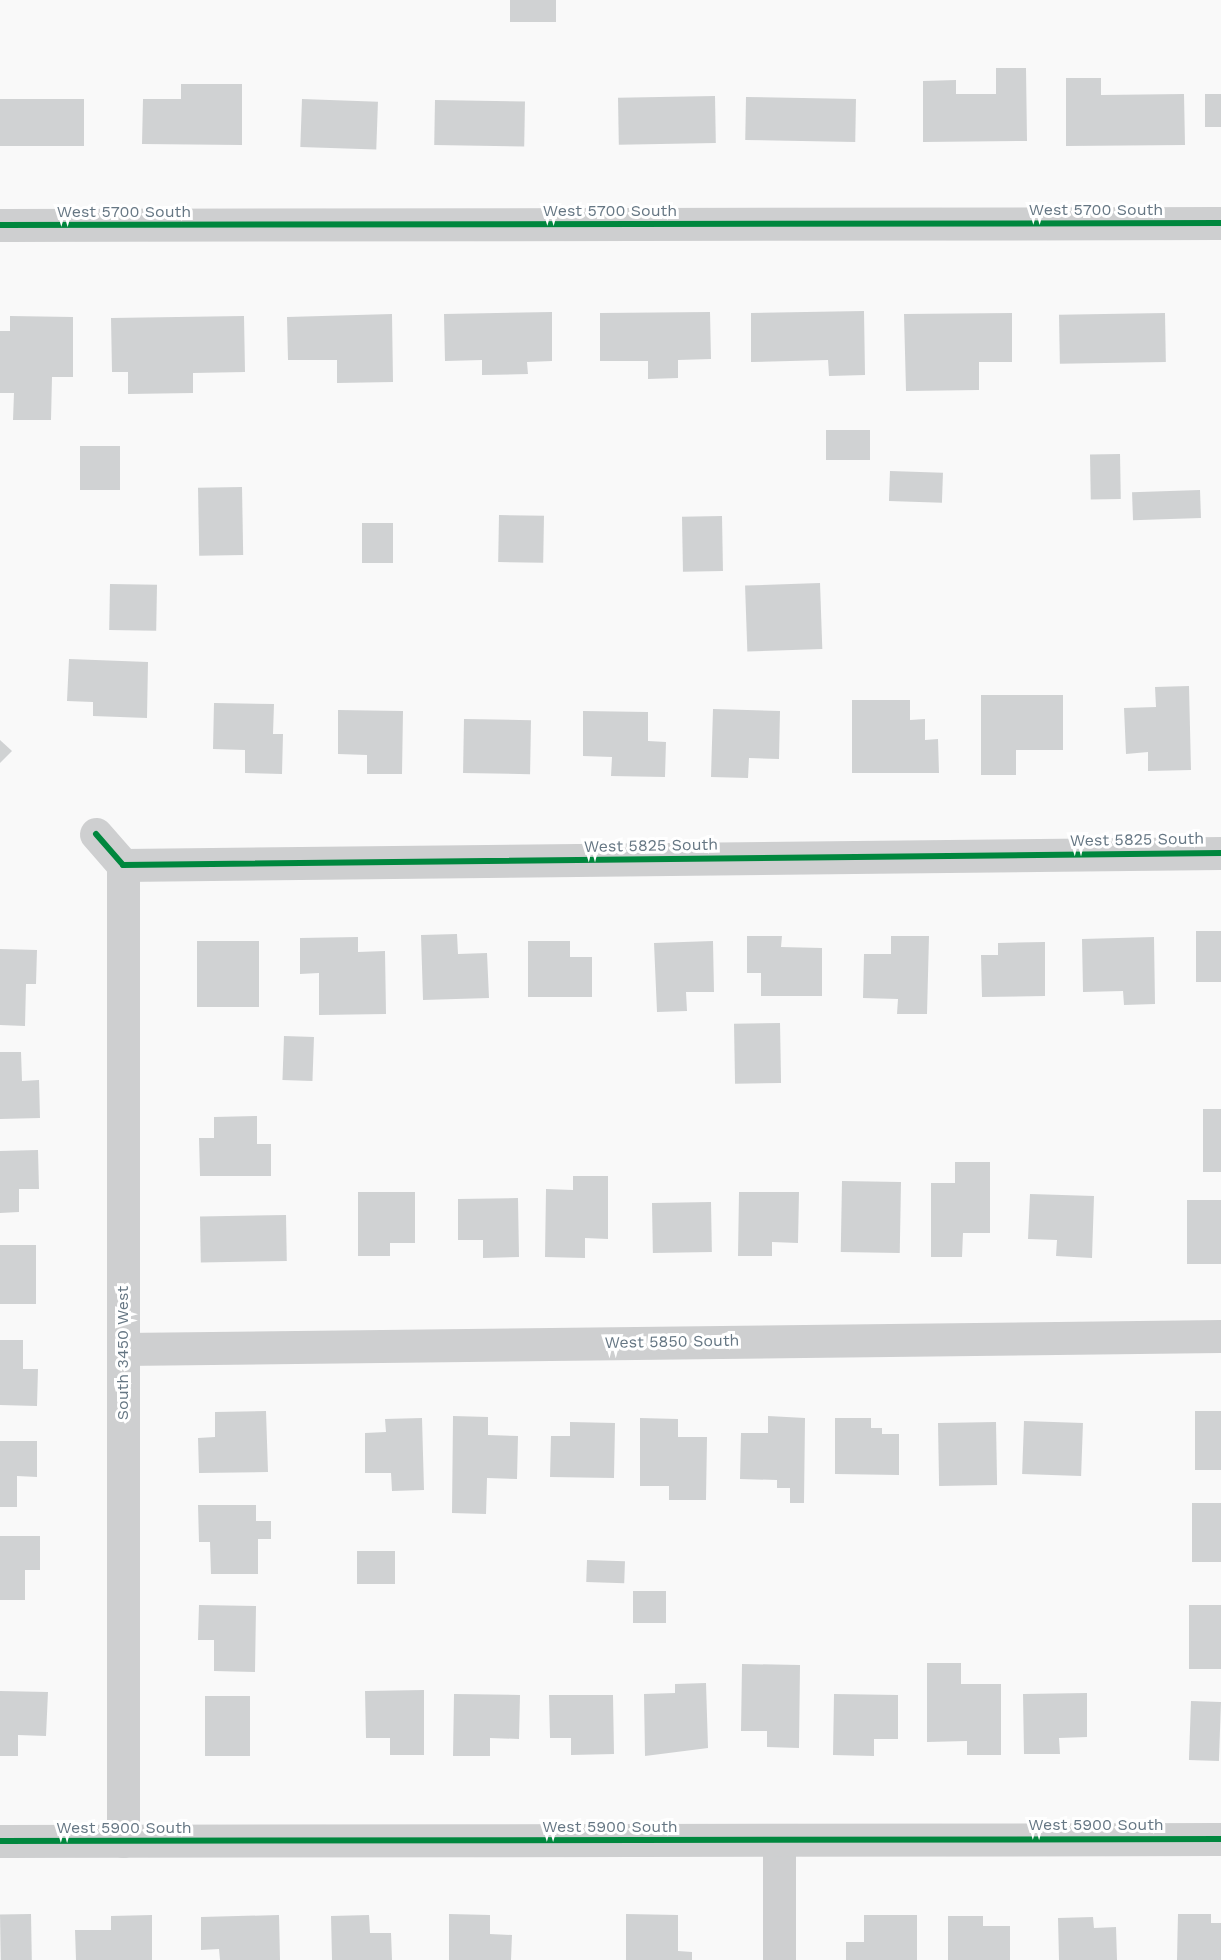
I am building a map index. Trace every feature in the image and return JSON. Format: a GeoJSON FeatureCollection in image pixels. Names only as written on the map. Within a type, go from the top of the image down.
{"type":"FeatureCollection","features":[{"type":"Feature","properties":{"kind":"street","name":"West 5700 South"},"geometry":{"type":"LineString","coordinates":[[0,225],[1221,224]]}},
{"type":"Feature","properties":{"kind":"street"},"geometry":{"type":"LineString","coordinates":[[96,834],[123,865]]}},
{"type":"Feature","properties":{"kind":"street","name":"West 5825 South"},"geometry":{"type":"LineString","coordinates":[[123,865],[1221,853]]}},
{"type":"Feature","properties":{"kind":"street","name":"South 3450 West"},"geometry":{"type":"LineString","coordinates":[[123,865],[123,1841]]}},
{"type":"Feature","properties":{"kind":"street","name":"West 5850 South"},"geometry":{"type":"LineString","coordinates":[[123,1349],[1221,1336]]}},
{"type":"Feature","properties":{"kind":"street","name":"West 5900 South"},"geometry":{"type":"LineString","coordinates":[[0,1841],[1221,1839]]}},
{"type":"Feature","properties":{"kind":"street"},"geometry":{"type":"LineString","coordinates":[[779,1840],[780,1960]]}},
{"type":"Feature","properties":{"kind":"building"},"geometry":{"type":"Polygon","coordinates":[[[510,0],[556,0],[556,22],[510,22],[510,0]]]}},
{"type":"Feature","properties":{"kind":"building"},"geometry":{"type":"Polygon","coordinates":[[[996,68],[1026,68],[1027,141],[923,142],[923,81],[956,80],[956,94],[996,94],[996,68]]]}},
{"type":"Feature","properties":{"kind":"building"},"geometry":{"type":"Polygon","coordinates":[[[1066,78],[1101,78],[1101,95],[1184,94],[1185,145],[1066,146],[1066,78]]]}},
{"type":"Feature","properties":{"kind":"building"},"geometry":{"type":"Polygon","coordinates":[[[181,84],[242,84],[242,145],[142,144],[143,99],[181,99],[181,84]]]}},
{"type":"Feature","properties":{"kind":"building"},"geometry":{"type":"Polygon","coordinates":[[[1205,94],[1221,94],[1221,127],[1205,127],[1205,94]]]}},
{"type":"Feature","properties":{"kind":"building"},"geometry":{"type":"Polygon","coordinates":[[[715,96],[716,143],[619,145],[618,98],[715,96]]]}},
{"type":"Feature","properties":{"kind":"building"},"geometry":{"type":"Polygon","coordinates":[[[746,97],[856,99],[855,142],[745,140],[746,97]]]}},
{"type":"Feature","properties":{"kind":"building"},"geometry":{"type":"Polygon","coordinates":[[[0,99],[84,99],[84,146],[0,146],[0,99]]]}},
{"type":"Feature","properties":{"kind":"building"},"geometry":{"type":"Polygon","coordinates":[[[302,99],[378,102],[376,150],[300,147],[302,99]]]}},
{"type":"Feature","properties":{"kind":"building"},"geometry":{"type":"Polygon","coordinates":[[[435,100],[525,102],[524,147],[434,145],[435,100]]]}},
{"type":"Feature","properties":{"kind":"building"},"geometry":{"type":"Polygon","coordinates":[[[864,311],[865,375],[829,376],[828,360],[751,362],[751,313],[864,311]]]}},
{"type":"Feature","properties":{"kind":"building"},"geometry":{"type":"Polygon","coordinates":[[[552,312],[552,361],[527,362],[528,374],[482,375],[482,360],[445,361],[444,314],[552,312]]]}},
{"type":"Feature","properties":{"kind":"building"},"geometry":{"type":"Polygon","coordinates":[[[710,312],[711,359],[678,360],[678,378],[648,379],[648,361],[600,361],[600,313],[710,312]]]}},
{"type":"Feature","properties":{"kind":"building"},"geometry":{"type":"Polygon","coordinates":[[[1012,313],[1012,362],[979,362],[979,390],[906,391],[904,314],[1012,313]]]}},
{"type":"Feature","properties":{"kind":"building"},"geometry":{"type":"Polygon","coordinates":[[[1165,313],[1166,362],[1060,364],[1059,315],[1165,313]]]}},
{"type":"Feature","properties":{"kind":"building"},"geometry":{"type":"Polygon","coordinates":[[[392,314],[393,382],[337,383],[337,360],[288,360],[287,317],[392,314]]]}},
{"type":"Feature","properties":{"kind":"building"},"geometry":{"type":"Polygon","coordinates":[[[10,316],[73,317],[73,377],[52,377],[51,420],[13,420],[14,393],[0,393],[0,331],[10,331],[10,316]]]}},
{"type":"Feature","properties":{"kind":"building"},"geometry":{"type":"Polygon","coordinates":[[[244,316],[245,372],[193,373],[193,393],[128,394],[128,372],[112,372],[111,318],[244,316]]]}},
{"type":"Feature","properties":{"kind":"building"},"geometry":{"type":"Polygon","coordinates":[[[826,430],[870,430],[870,460],[826,460],[826,430]]]}},
{"type":"Feature","properties":{"kind":"building"},"geometry":{"type":"Polygon","coordinates":[[[80,446],[120,446],[120,490],[80,490],[80,446]]]}},
{"type":"Feature","properties":{"kind":"building"},"geometry":{"type":"Polygon","coordinates":[[[1120,454],[1121,499],[1091,500],[1090,455],[1120,454]]]}},
{"type":"Feature","properties":{"kind":"building"},"geometry":{"type":"Polygon","coordinates":[[[890,471],[943,473],[942,503],[889,501],[890,471]]]}},
{"type":"Feature","properties":{"kind":"building"},"geometry":{"type":"Polygon","coordinates":[[[242,487],[243,555],[199,556],[198,488],[242,487]]]}},
{"type":"Feature","properties":{"kind":"building"},"geometry":{"type":"Polygon","coordinates":[[[1200,490],[1201,518],[1133,520],[1132,492],[1200,490]]]}},
{"type":"Feature","properties":{"kind":"building"},"geometry":{"type":"Polygon","coordinates":[[[499,515],[544,516],[543,563],[498,562],[499,515]]]}},
{"type":"Feature","properties":{"kind":"building"},"geometry":{"type":"Polygon","coordinates":[[[722,516],[723,571],[683,572],[682,517],[722,516]]]}},
{"type":"Feature","properties":{"kind":"building"},"geometry":{"type":"Polygon","coordinates":[[[362,523],[393,523],[393,563],[362,563],[362,523]]]}},
{"type":"Feature","properties":{"kind":"building"},"geometry":{"type":"Polygon","coordinates":[[[820,583],[822,649],[747,652],[745,586],[820,583]]]}},
{"type":"Feature","properties":{"kind":"building"},"geometry":{"type":"Polygon","coordinates":[[[110,584],[157,585],[156,631],[109,630],[110,584]]]}},
{"type":"Feature","properties":{"kind":"building"},"geometry":{"type":"Polygon","coordinates":[[[69,659],[148,662],[147,718],[93,716],[93,702],[67,701],[69,659]]]}},
{"type":"Feature","properties":{"kind":"building"},"geometry":{"type":"Polygon","coordinates":[[[1189,686],[1191,770],[1148,771],[1148,752],[1126,754],[1124,708],[1156,707],[1155,687],[1189,686]]]}},
{"type":"Feature","properties":{"kind":"building"},"geometry":{"type":"Polygon","coordinates":[[[981,695],[1063,695],[1063,750],[1016,750],[1016,775],[981,775],[981,695]]]}},
{"type":"Feature","properties":{"kind":"building"},"geometry":{"type":"Polygon","coordinates":[[[852,700],[910,700],[910,720],[925,719],[925,740],[938,739],[939,773],[852,773],[852,700]]]}},
{"type":"Feature","properties":{"kind":"building"},"geometry":{"type":"Polygon","coordinates":[[[214,703],[274,704],[273,734],[283,734],[282,774],[245,773],[245,750],[213,749],[214,703]]]}},
{"type":"Feature","properties":{"kind":"building"},"geometry":{"type":"Polygon","coordinates":[[[713,709],[780,711],[779,759],[749,758],[748,778],[711,777],[713,709]]]}},
{"type":"Feature","properties":{"kind":"building"},"geometry":{"type":"Polygon","coordinates":[[[338,710],[403,711],[402,774],[367,774],[367,755],[338,754],[338,710]]]}},
{"type":"Feature","properties":{"kind":"building"},"geometry":{"type":"Polygon","coordinates":[[[583,711],[648,712],[648,741],[666,742],[665,777],[611,776],[612,757],[583,756],[583,711]]]}},
{"type":"Feature","properties":{"kind":"building"},"geometry":{"type":"Polygon","coordinates":[[[464,719],[531,720],[530,774],[463,773],[464,719]]]}},
{"type":"Feature","properties":{"kind":"building"},"geometry":{"type":"Polygon","coordinates":[[[0,740],[12,751],[0,763],[0,740]]]}},
{"type":"Feature","properties":{"kind":"building"},"geometry":{"type":"Polygon","coordinates":[[[1196,931],[1221,931],[1221,982],[1196,982],[1196,931]]]}},
{"type":"Feature","properties":{"kind":"building"},"geometry":{"type":"Polygon","coordinates":[[[457,934],[458,954],[487,953],[489,998],[423,1000],[421,935],[457,934]]]}},
{"type":"Feature","properties":{"kind":"building"},"geometry":{"type":"Polygon","coordinates":[[[747,936],[782,936],[781,947],[822,948],[822,996],[761,996],[761,973],[747,973],[747,936]]]}},
{"type":"Feature","properties":{"kind":"building"},"geometry":{"type":"Polygon","coordinates":[[[891,936],[929,936],[927,1014],[897,1014],[898,999],[863,998],[864,954],[891,954],[891,936]]]}},
{"type":"Feature","properties":{"kind":"building"},"geometry":{"type":"Polygon","coordinates":[[[358,937],[358,952],[385,951],[386,1014],[319,1015],[319,973],[300,974],[300,938],[358,937]]]}},
{"type":"Feature","properties":{"kind":"building"},"geometry":{"type":"Polygon","coordinates":[[[1154,937],[1155,1004],[1124,1005],[1123,991],[1083,992],[1082,939],[1154,937]]]}},
{"type":"Feature","properties":{"kind":"building"},"geometry":{"type":"Polygon","coordinates":[[[197,941],[259,941],[259,1007],[197,1007],[197,941]]]}},
{"type":"Feature","properties":{"kind":"building"},"geometry":{"type":"Polygon","coordinates":[[[528,941],[570,941],[570,957],[592,957],[592,997],[528,997],[528,941]]]}},
{"type":"Feature","properties":{"kind":"building"},"geometry":{"type":"Polygon","coordinates":[[[713,941],[714,992],[686,992],[687,1011],[657,1012],[654,943],[713,941]]]}},
{"type":"Feature","properties":{"kind":"building"},"geometry":{"type":"Polygon","coordinates":[[[1045,942],[1045,996],[982,997],[981,955],[998,955],[998,943],[1045,942]]]}},
{"type":"Feature","properties":{"kind":"building"},"geometry":{"type":"Polygon","coordinates":[[[0,949],[37,950],[36,984],[26,984],[25,1026],[0,1025],[0,949]]]}},
{"type":"Feature","properties":{"kind":"building"},"geometry":{"type":"Polygon","coordinates":[[[780,1023],[781,1083],[735,1084],[734,1024],[780,1023]]]}},
{"type":"Feature","properties":{"kind":"building"},"geometry":{"type":"Polygon","coordinates":[[[284,1036],[314,1037],[312,1081],[282,1080],[284,1036]]]}},
{"type":"Feature","properties":{"kind":"building"},"geometry":{"type":"Polygon","coordinates":[[[0,1052],[21,1052],[22,1081],[39,1080],[40,1118],[0,1119],[0,1052]]]}},
{"type":"Feature","properties":{"kind":"building"},"geometry":{"type":"Polygon","coordinates":[[[1203,1109],[1221,1109],[1221,1172],[1203,1172],[1203,1109]]]}},
{"type":"Feature","properties":{"kind":"building"},"geometry":{"type":"Polygon","coordinates":[[[257,1116],[257,1144],[271,1144],[271,1176],[200,1176],[199,1138],[214,1138],[214,1117],[257,1116]]]}},
{"type":"Feature","properties":{"kind":"building"},"geometry":{"type":"Polygon","coordinates":[[[38,1150],[39,1189],[19,1189],[19,1212],[0,1213],[0,1151],[38,1150]]]}},
{"type":"Feature","properties":{"kind":"building"},"geometry":{"type":"Polygon","coordinates":[[[955,1162],[990,1162],[990,1233],[963,1233],[962,1257],[931,1257],[931,1183],[955,1183],[955,1162]]]}},
{"type":"Feature","properties":{"kind":"building"},"geometry":{"type":"Polygon","coordinates":[[[573,1176],[608,1176],[608,1239],[585,1238],[585,1258],[545,1257],[546,1189],[573,1190],[573,1176]]]}},
{"type":"Feature","properties":{"kind":"building"},"geometry":{"type":"Polygon","coordinates":[[[842,1181],[901,1182],[900,1253],[841,1252],[842,1181]]]}},
{"type":"Feature","properties":{"kind":"building"},"geometry":{"type":"Polygon","coordinates":[[[358,1192],[415,1192],[415,1243],[390,1243],[390,1256],[358,1256],[358,1192]]]}},
{"type":"Feature","properties":{"kind":"building"},"geometry":{"type":"Polygon","coordinates":[[[739,1192],[799,1192],[798,1243],[772,1242],[772,1256],[738,1256],[739,1192]]]}},
{"type":"Feature","properties":{"kind":"building"},"geometry":{"type":"Polygon","coordinates":[[[1030,1194],[1094,1196],[1092,1258],[1056,1256],[1057,1240],[1028,1239],[1030,1194]]]}},
{"type":"Feature","properties":{"kind":"building"},"geometry":{"type":"Polygon","coordinates":[[[518,1198],[519,1257],[483,1258],[483,1240],[458,1240],[458,1199],[518,1198]]]}},
{"type":"Feature","properties":{"kind":"building"},"geometry":{"type":"Polygon","coordinates":[[[1187,1200],[1221,1200],[1221,1264],[1187,1264],[1187,1200]]]}},
{"type":"Feature","properties":{"kind":"building"},"geometry":{"type":"Polygon","coordinates":[[[711,1202],[712,1252],[653,1253],[652,1203],[711,1202]]]}},
{"type":"Feature","properties":{"kind":"building"},"geometry":{"type":"Polygon","coordinates":[[[286,1215],[287,1261],[201,1262],[200,1217],[286,1215]]]}},
{"type":"Feature","properties":{"kind":"building"},"geometry":{"type":"Polygon","coordinates":[[[0,1245],[36,1245],[36,1304],[0,1304],[0,1245]]]}},
{"type":"Feature","properties":{"kind":"building"},"geometry":{"type":"Polygon","coordinates":[[[0,1340],[23,1340],[23,1369],[38,1369],[37,1406],[0,1405],[0,1340]]]}},
{"type":"Feature","properties":{"kind":"building"},"geometry":{"type":"Polygon","coordinates":[[[266,1411],[268,1472],[199,1473],[198,1438],[215,1437],[215,1412],[266,1411]]]}},
{"type":"Feature","properties":{"kind":"building"},"geometry":{"type":"Polygon","coordinates":[[[1195,1411],[1221,1411],[1221,1470],[1195,1470],[1195,1411]]]}},
{"type":"Feature","properties":{"kind":"building"},"geometry":{"type":"Polygon","coordinates":[[[453,1416],[488,1417],[488,1435],[518,1436],[517,1479],[487,1478],[486,1514],[452,1513],[453,1416]]]}},
{"type":"Feature","properties":{"kind":"building"},"geometry":{"type":"Polygon","coordinates":[[[768,1416],[805,1418],[804,1503],[790,1503],[790,1488],[777,1488],[777,1480],[740,1479],[741,1433],[768,1433],[768,1416]]]}},
{"type":"Feature","properties":{"kind":"building"},"geometry":{"type":"Polygon","coordinates":[[[422,1418],[424,1490],[392,1491],[391,1473],[365,1473],[365,1433],[386,1432],[385,1419],[422,1418]]]}},
{"type":"Feature","properties":{"kind":"building"},"geometry":{"type":"Polygon","coordinates":[[[640,1418],[678,1419],[678,1437],[707,1437],[706,1500],[669,1500],[669,1486],[640,1486],[640,1418]]]}},
{"type":"Feature","properties":{"kind":"building"},"geometry":{"type":"Polygon","coordinates":[[[835,1418],[871,1418],[871,1428],[882,1428],[882,1434],[899,1434],[899,1475],[835,1474],[835,1418]]]}},
{"type":"Feature","properties":{"kind":"building"},"geometry":{"type":"Polygon","coordinates":[[[1024,1421],[1083,1423],[1081,1476],[1022,1474],[1024,1421]]]}},
{"type":"Feature","properties":{"kind":"building"},"geometry":{"type":"Polygon","coordinates":[[[570,1422],[615,1423],[614,1478],[550,1477],[551,1436],[570,1436],[570,1422]]]}},
{"type":"Feature","properties":{"kind":"building"},"geometry":{"type":"Polygon","coordinates":[[[996,1422],[997,1485],[939,1486],[938,1423],[996,1422]]]}},
{"type":"Feature","properties":{"kind":"building"},"geometry":{"type":"Polygon","coordinates":[[[0,1441],[37,1441],[37,1477],[17,1476],[17,1507],[0,1507],[0,1441]]]}},
{"type":"Feature","properties":{"kind":"building"},"geometry":{"type":"Polygon","coordinates":[[[1192,1503],[1221,1503],[1221,1562],[1192,1562],[1192,1503]]]}},
{"type":"Feature","properties":{"kind":"building"},"geometry":{"type":"Polygon","coordinates":[[[198,1505],[256,1505],[256,1521],[271,1521],[271,1539],[258,1539],[258,1574],[211,1574],[210,1542],[199,1542],[198,1505]]]}},
{"type":"Feature","properties":{"kind":"building"},"geometry":{"type":"Polygon","coordinates":[[[0,1536],[40,1536],[40,1570],[25,1570],[25,1600],[0,1600],[0,1536]]]}},
{"type":"Feature","properties":{"kind":"building"},"geometry":{"type":"Polygon","coordinates":[[[357,1551],[395,1551],[395,1584],[357,1584],[357,1551]]]}},
{"type":"Feature","properties":{"kind":"building"},"geometry":{"type":"Polygon","coordinates":[[[587,1560],[625,1561],[624,1583],[586,1582],[587,1560]]]}},
{"type":"Feature","properties":{"kind":"building"},"geometry":{"type":"Polygon","coordinates":[[[633,1591],[666,1591],[666,1623],[633,1623],[633,1591]]]}},
{"type":"Feature","properties":{"kind":"building"},"geometry":{"type":"Polygon","coordinates":[[[199,1605],[256,1606],[255,1672],[214,1671],[214,1640],[198,1640],[199,1605]]]}},
{"type":"Feature","properties":{"kind":"building"},"geometry":{"type":"Polygon","coordinates":[[[1189,1605],[1221,1605],[1221,1669],[1189,1669],[1189,1605]]]}},
{"type":"Feature","properties":{"kind":"building"},"geometry":{"type":"Polygon","coordinates":[[[927,1663],[961,1663],[961,1684],[1001,1684],[1001,1755],[967,1755],[967,1741],[927,1742],[927,1663]]]}},
{"type":"Feature","properties":{"kind":"building"},"geometry":{"type":"Polygon","coordinates":[[[742,1664],[800,1665],[799,1748],[767,1747],[767,1731],[741,1731],[742,1664]]]}},
{"type":"Feature","properties":{"kind":"building"},"geometry":{"type":"Polygon","coordinates":[[[706,1683],[708,1748],[645,1756],[644,1694],[675,1693],[675,1684],[706,1683]]]}},
{"type":"Feature","properties":{"kind":"building"},"geometry":{"type":"Polygon","coordinates":[[[424,1690],[424,1755],[390,1755],[390,1738],[366,1738],[365,1691],[424,1690]]]}},
{"type":"Feature","properties":{"kind":"building"},"geometry":{"type":"Polygon","coordinates":[[[0,1691],[48,1692],[46,1736],[18,1735],[18,1756],[0,1756],[0,1691]]]}},
{"type":"Feature","properties":{"kind":"building"},"geometry":{"type":"Polygon","coordinates":[[[1087,1693],[1087,1737],[1059,1738],[1060,1754],[1024,1754],[1023,1694],[1087,1693]]]}},
{"type":"Feature","properties":{"kind":"building"},"geometry":{"type":"Polygon","coordinates":[[[454,1694],[520,1695],[519,1739],[490,1738],[490,1756],[453,1756],[454,1694]]]}},
{"type":"Feature","properties":{"kind":"building"},"geometry":{"type":"Polygon","coordinates":[[[834,1694],[898,1695],[898,1739],[874,1739],[874,1756],[833,1755],[834,1694]]]}},
{"type":"Feature","properties":{"kind":"building"},"geometry":{"type":"Polygon","coordinates":[[[549,1695],[613,1695],[614,1754],[571,1755],[571,1738],[550,1738],[549,1695]]]}},
{"type":"Feature","properties":{"kind":"building"},"geometry":{"type":"Polygon","coordinates":[[[205,1696],[250,1696],[250,1756],[205,1756],[205,1696]]]}},
{"type":"Feature","properties":{"kind":"building"},"geometry":{"type":"Polygon","coordinates":[[[1191,1701],[1221,1702],[1219,1761],[1189,1760],[1191,1701]]]}},
{"type":"Feature","properties":{"kind":"building"},"geometry":{"type":"Polygon","coordinates":[[[31,1914],[32,1960],[1,1960],[0,1915],[31,1914]]]}},
{"type":"Feature","properties":{"kind":"building"},"geometry":{"type":"Polygon","coordinates":[[[449,1914],[490,1915],[490,1934],[512,1935],[511,1960],[449,1960],[449,1914]]]}},
{"type":"Feature","properties":{"kind":"building"},"geometry":{"type":"Polygon","coordinates":[[[626,1914],[678,1915],[678,1951],[692,1952],[692,1960],[626,1960],[626,1914]]]}},
{"type":"Feature","properties":{"kind":"building"},"geometry":{"type":"Polygon","coordinates":[[[1178,1914],[1211,1914],[1211,1923],[1221,1923],[1221,1960],[1177,1960],[1178,1914]]]}},
{"type":"Feature","properties":{"kind":"building"},"geometry":{"type":"Polygon","coordinates":[[[152,1915],[152,1960],[76,1960],[75,1930],[111,1930],[111,1916],[152,1915]]]}},
{"type":"Feature","properties":{"kind":"building"},"geometry":{"type":"Polygon","coordinates":[[[279,1915],[280,1960],[220,1960],[219,1949],[201,1950],[201,1917],[279,1915]]]}},
{"type":"Feature","properties":{"kind":"building"},"geometry":{"type":"Polygon","coordinates":[[[369,1915],[370,1933],[391,1933],[392,1960],[332,1960],[331,1916],[369,1915]]]}},
{"type":"Feature","properties":{"kind":"building"},"geometry":{"type":"Polygon","coordinates":[[[864,1915],[917,1915],[917,1960],[846,1960],[846,1942],[864,1942],[864,1915]]]}},
{"type":"Feature","properties":{"kind":"building"},"geometry":{"type":"Polygon","coordinates":[[[948,1916],[983,1916],[983,1926],[1010,1926],[1010,1960],[948,1960],[948,1916]]]}},
{"type":"Feature","properties":{"kind":"building"},"geometry":{"type":"Polygon","coordinates":[[[1093,1917],[1094,1928],[1116,1927],[1117,1960],[1059,1960],[1058,1918],[1093,1917]]]}},
{"type":"Feature","properties":{"kind":"cycle path"},"geometry":{"type":"LineString","coordinates":[[0,225],[1221,223]]}},
{"type":"Feature","properties":{"kind":"cycle path"},"geometry":{"type":"LineString","coordinates":[[96,834],[123,865],[1221,853]]}},
{"type":"Feature","properties":{"kind":"cycle path"},"geometry":{"type":"LineString","coordinates":[[0,1841],[1221,1839]]}}]}
